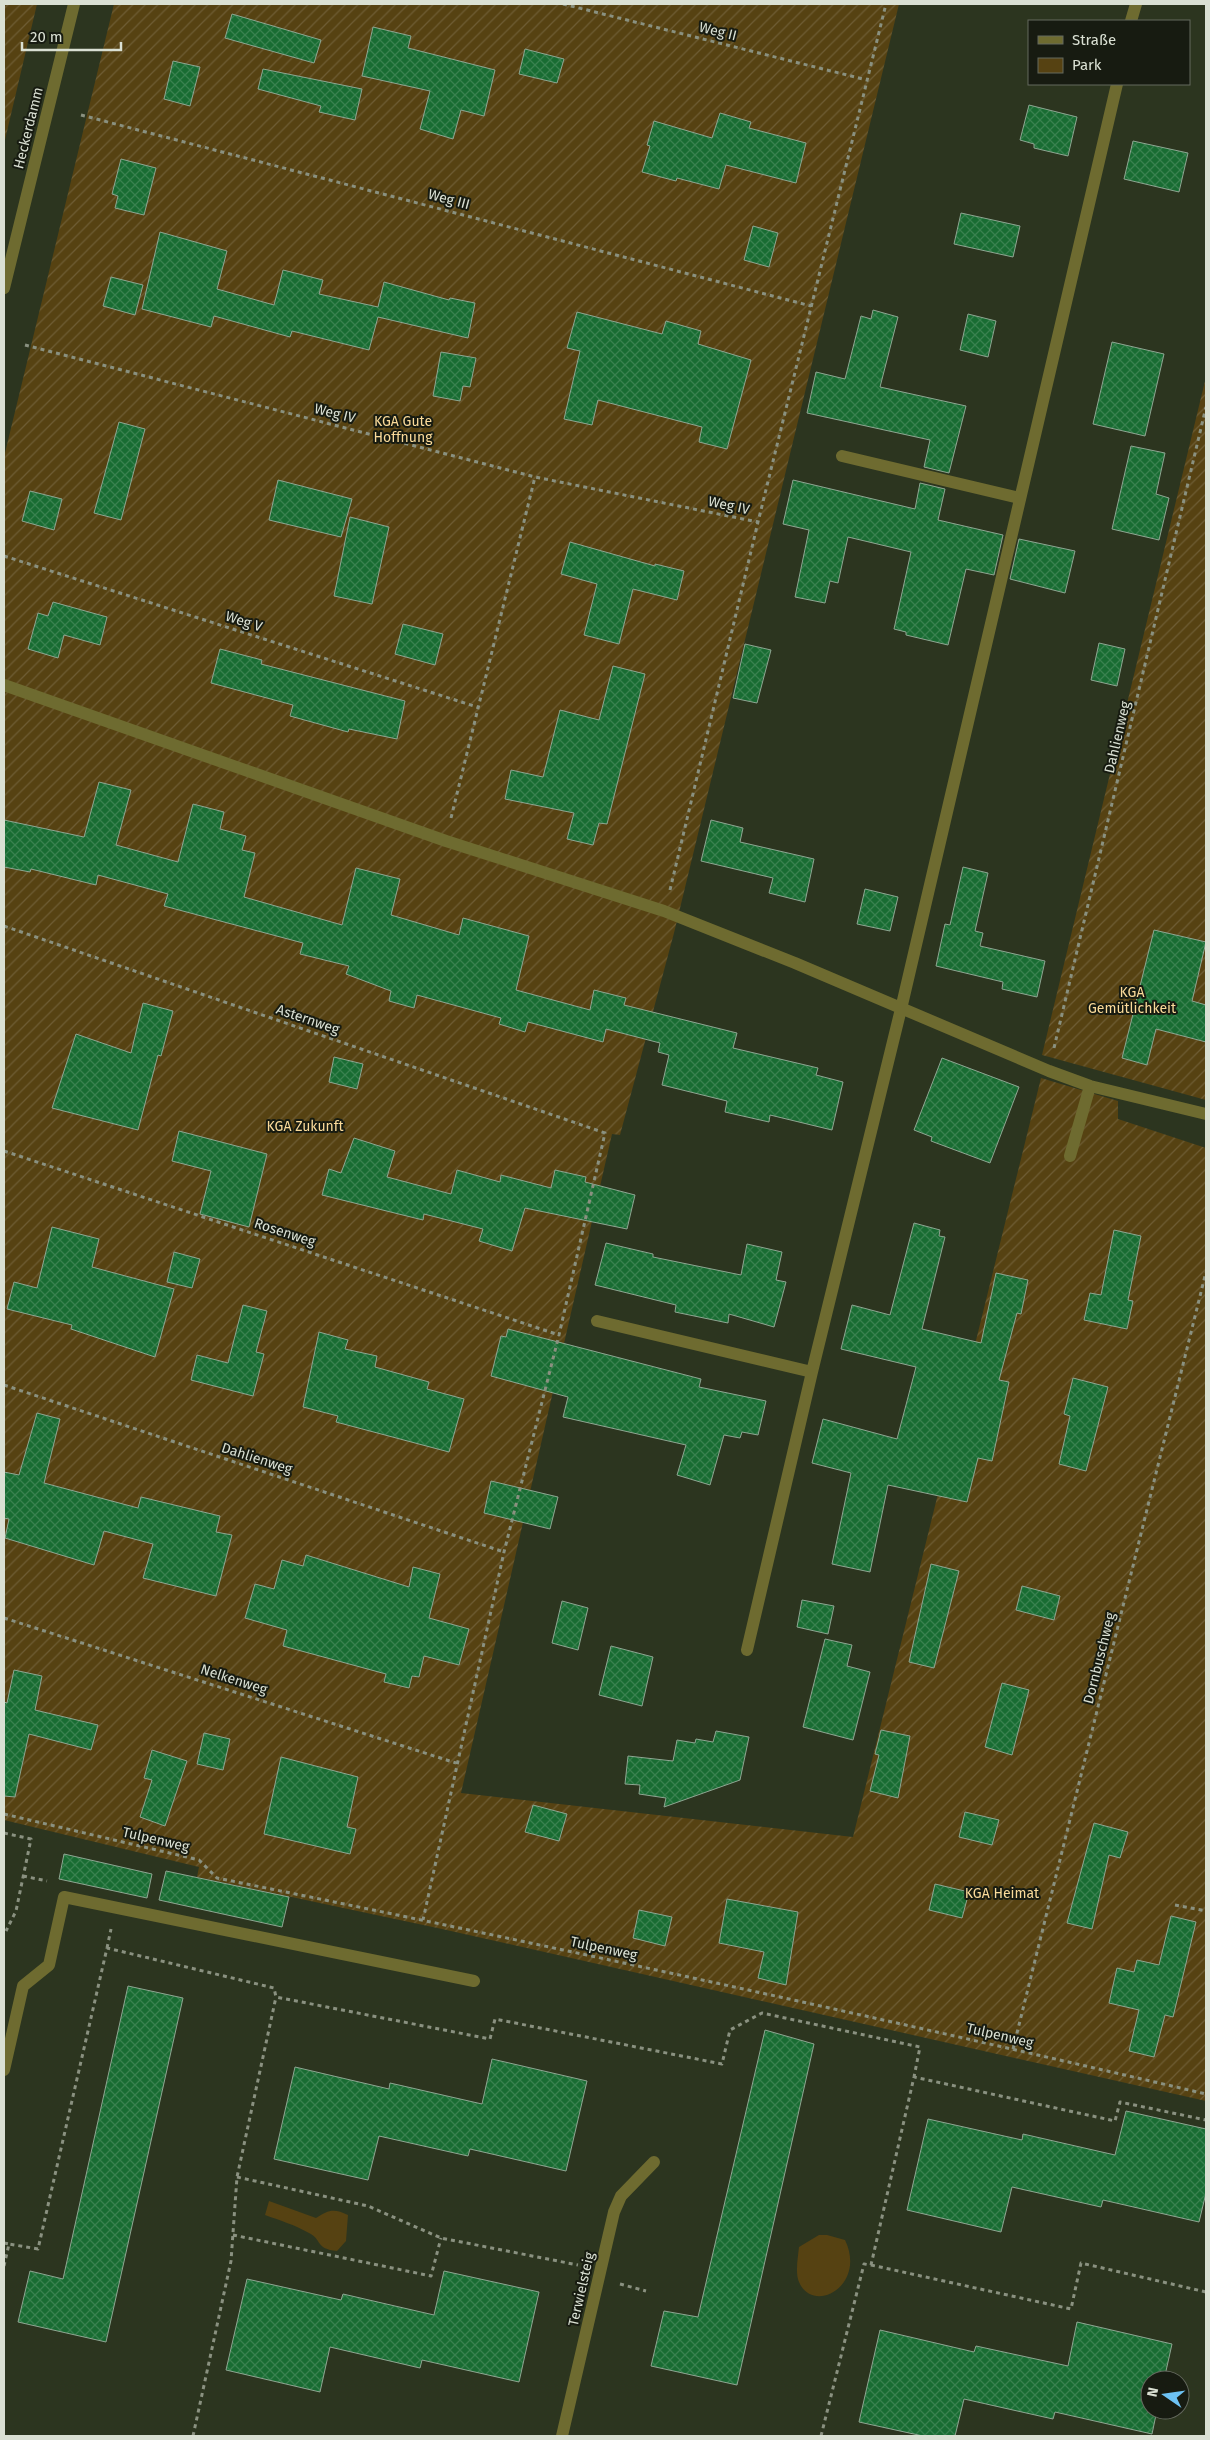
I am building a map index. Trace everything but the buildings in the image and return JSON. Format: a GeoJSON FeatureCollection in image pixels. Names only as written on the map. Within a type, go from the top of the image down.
{"type":"FeatureCollection","features":[{"type":"Feature","properties":{"kind":"street","name":"Heckerdamm"},"geometry":{"type":"LineString","coordinates":[[4,288],[74,4]]}},
{"type":"Feature","properties":{"kind":"street"},"geometry":{"type":"LineString","coordinates":[[1132,20],[1136,4]]}},
{"type":"Feature","properties":{"kind":"street"},"geometry":{"type":"LineString","coordinates":[[747,1650],[812,1372],[901,1009],[1117,85]]}},
{"type":"Feature","properties":{"kind":"street"},"geometry":{"type":"LineString","coordinates":[[842,456],[1019,498]]}},
{"type":"Feature","properties":{"kind":"street"},"geometry":{"type":"LineString","coordinates":[[4,685],[446,841],[664,911],[796,963],[1049,1071],[1090,1086],[1206,1114]]}},
{"type":"Feature","properties":{"kind":"street"},"geometry":{"type":"LineString","coordinates":[[1070,1156],[1090,1086]]}},
{"type":"Feature","properties":{"kind":"street"},"geometry":{"type":"LineString","coordinates":[[597,1320],[812,1372]]}},
{"type":"Feature","properties":{"kind":"street"},"geometry":{"type":"LineString","coordinates":[[4,2070],[23,1986],[49,1964],[64,1896],[474,1981]]}},
{"type":"Feature","properties":{"kind":"street","name":"Terwielsteig"},"geometry":{"type":"LineString","coordinates":[[562,2436],[614,2212],[621,2196],[654,2162]]}},
{"type":"Feature","properties":{"kind":"path","name":"Weg II"},"geometry":{"type":"LineString","coordinates":[[563,4],[867,80]]}},
{"type":"Feature","properties":{"kind":"path"},"geometry":{"type":"LineString","coordinates":[[664,911],[886,4]]}},
{"type":"Feature","properties":{"kind":"path","name":"Weg III"},"geometry":{"type":"LineString","coordinates":[[81,115],[811,306]]}},
{"type":"Feature","properties":{"kind":"path","name":"Weg IV"},"geometry":{"type":"LineString","coordinates":[[25,345],[535,476],[758,522]]}},
{"type":"Feature","properties":{"kind":"path","name":"Dahlienweg"},"geometry":{"type":"LineString","coordinates":[[1049,1071],[1206,407]]}},
{"type":"Feature","properties":{"kind":"path"},"geometry":{"type":"LineString","coordinates":[[446,841],[477,707],[535,476]]}},
{"type":"Feature","properties":{"kind":"path","name":"Weg V"},"geometry":{"type":"LineString","coordinates":[[4,556],[477,707]]}},
{"type":"Feature","properties":{"kind":"path","name":"Asternweg"},"geometry":{"type":"LineString","coordinates":[[4,926],[604,1133],[559,1335]]}},
{"type":"Feature","properties":{"kind":"path","name":"Rosenweg"},"geometry":{"type":"LineString","coordinates":[[4,1150],[559,1335]]}},
{"type":"Feature","properties":{"kind":"path","name":"Dornbuschweg"},"geometry":{"type":"LineString","coordinates":[[1013,2049],[1206,1272]]}},
{"type":"Feature","properties":{"kind":"path"},"geometry":{"type":"LineString","coordinates":[[423,1920],[456,1763],[504,1552],[559,1335]]}},
{"type":"Feature","properties":{"kind":"path","name":"Dahlienweg"},"geometry":{"type":"LineString","coordinates":[[4,1385],[504,1552]]}},
{"type":"Feature","properties":{"kind":"path","name":"Nelkenweg"},"geometry":{"type":"LineString","coordinates":[[4,1618],[456,1763]]}},
{"type":"Feature","properties":{"kind":"path","name":"Tulpenweg"},"geometry":{"type":"LineString","coordinates":[[4,1814],[199,1860],[217,1878],[423,1920],[1013,2049],[1206,2094]]}},
{"type":"Feature","properties":{"kind":"path"},"geometry":{"type":"LineString","coordinates":[[4,1833],[31,1839],[16,1911],[6,1931]]}},
{"type":"Feature","properties":{"kind":"path"},"geometry":{"type":"LineString","coordinates":[[1175,1905],[1206,1912]]}},
{"type":"Feature","properties":{"kind":"path"},"geometry":{"type":"LineString","coordinates":[[4,2243],[38,2249],[107,1948],[274,1988],[276,1997],[237,2177],[231,2261],[193,2436]]}},
{"type":"Feature","properties":{"kind":"path"},"geometry":{"type":"LineString","coordinates":[[276,1997],[490,2040],[495,2019],[722,2064],[730,2030],[762,2013],[920,2047],[871,2265]]}},
{"type":"Feature","properties":{"kind":"path"},"geometry":{"type":"LineString","coordinates":[[914,2077],[1115,2122],[1120,2102],[1206,2120]]}},
{"type":"Feature","properties":{"kind":"path"},"geometry":{"type":"LineString","coordinates":[[237,2177],[368,2206],[441,2238],[577,2265],[615,2283],[646,2291]]}},
{"type":"Feature","properties":{"kind":"path"},"geometry":{"type":"LineString","coordinates":[[233,2235],[431,2276],[441,2238]]}},
{"type":"Feature","properties":{"kind":"path"},"geometry":{"type":"LineString","coordinates":[[4,2266],[9,2244]]}},
{"type":"Feature","properties":{"kind":"path"},"geometry":{"type":"LineString","coordinates":[[821,2436],[864,2264],[1071,2310],[1081,2263],[1206,2292]]}},
{"type":"Feature","properties":{"kind":"green space"},"geometry":{"type":"Polygon","coordinates":[[[4,4],[37,4],[4,144],[4,4]]]}},
{"type":"Feature","properties":{"kind":"green space"},"geometry":{"type":"Polygon","coordinates":[[[114,4],[899,4],[674,933],[620,1135],[612,1134],[461,1793],[853,1837],[1041,1078],[1118,1101],[1118,1119],[1206,1148],[1206,2101],[442,1929],[197,1877],[199,1867],[4,1820],[4,457],[114,4]]]}},
{"type":"Feature","properties":{"kind":"green space","name":"KGA Gemütlichkeit"},"geometry":{"type":"Polygon","coordinates":[[[1206,377],[1206,1100],[1042,1055],[1206,377]]]}},
{"type":"Feature","properties":{"kind":"green space"},"geometry":{"type":"Polygon","coordinates":[[[269,2201],[316,2218],[331,2211],[339,2211],[348,2215],[346,2241],[337,2251],[325,2248],[313,2235],[293,2225],[265,2215],[269,2201]]]}},
{"type":"Feature","properties":{"kind":"green space"},"geometry":{"type":"Polygon","coordinates":[[[819,2235],[827,2235],[845,2240],[850,2256],[849,2271],[844,2282],[836,2291],[826,2295],[815,2296],[806,2292],[799,2282],[797,2265],[799,2247],[819,2235]]]}},
{"type":"Feature","properties":{"kind":"park label","name":"KGA Gute Hoffnung"},"geometry":{"type":"Point","coordinates":[403,430]}},
{"type":"Feature","properties":{"kind":"park label","name":"KGA Zukunft"},"geometry":{"type":"Point","coordinates":[305,1126]}},
{"type":"Feature","properties":{"kind":"park label","name":"KGA Heimat"},"geometry":{"type":"Point","coordinates":[1002,1893]}}]}
